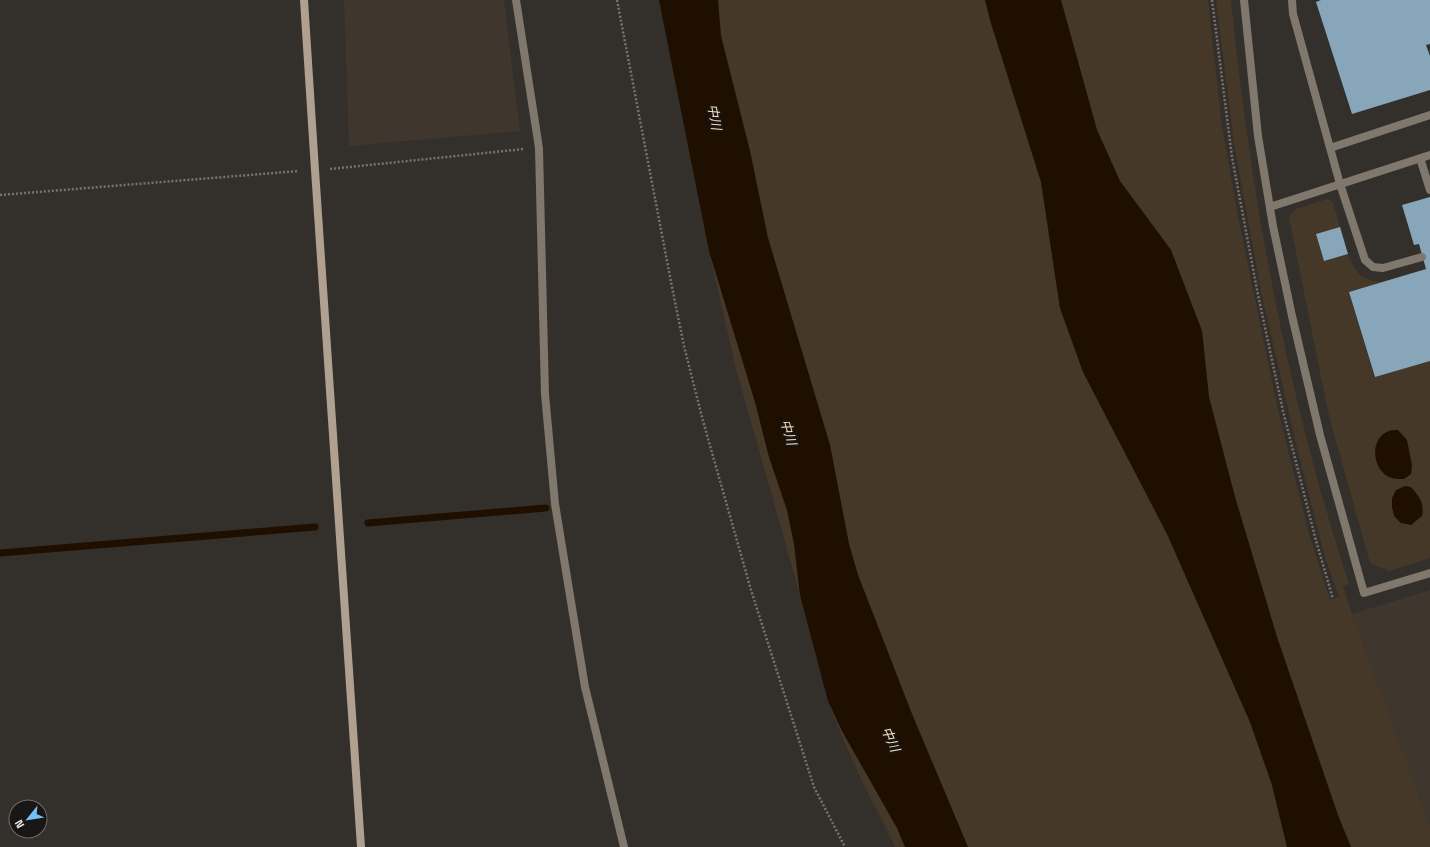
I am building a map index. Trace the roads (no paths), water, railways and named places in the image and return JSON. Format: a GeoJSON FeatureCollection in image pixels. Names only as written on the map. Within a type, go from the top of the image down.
{"type":"FeatureCollection","features":[{"type":"Feature","properties":{"kind":"street"},"geometry":{"type":"LineString","coordinates":[[304,0],[362,847]]}},
{"type":"Feature","properties":{"kind":"street"},"geometry":{"type":"LineString","coordinates":[[516,0],[539,148],[545,394],[555,504],[585,687],[624,847]]}},
{"type":"Feature","properties":{"kind":"street"},"geometry":{"type":"LineString","coordinates":[[1244,0],[1258,136],[1270,207],[1292,316],[1318,427],[1364,593],[1430,573]]}},
{"type":"Feature","properties":{"kind":"street"},"geometry":{"type":"LineString","coordinates":[[1292,0],[1293,14],[1330,148],[1364,260],[1373,267],[1383,268],[1422,257]]}},
{"type":"Feature","properties":{"kind":"street"},"geometry":{"type":"LineString","coordinates":[[1330,148],[1430,115]]}},
{"type":"Feature","properties":{"kind":"street"},"geometry":{"type":"LineString","coordinates":[[1270,207],[1430,155]]}},
{"type":"Feature","properties":{"kind":"street"},"geometry":{"type":"LineString","coordinates":[[1420,158],[1430,190]]}},
{"type":"Feature","properties":{"kind":"water","name":"中川"},"geometry":{"type":"Polygon","coordinates":[[[659,0],[718,0],[721,36],[750,151],[768,238],[830,445],[849,544],[858,575],[912,714],[968,847],[905,847],[897,828],[842,731],[828,701],[800,595],[794,544],[787,510],[769,457],[755,402],[709,251],[659,0]]]}},
{"type":"Feature","properties":{"kind":"water"},"geometry":{"type":"Polygon","coordinates":[[[985,0],[1061,0],[1097,130],[1120,181],[1171,250],[1202,331],[1209,397],[1235,497],[1277,637],[1339,818],[1351,847],[1287,847],[1272,785],[1250,722],[1167,534],[1083,372],[1060,308],[1041,182],[985,0]]]}},
{"type":"Feature","properties":{"kind":"water"},"geometry":{"type":"Polygon","coordinates":[[[1398,430],[1407,440],[1412,465],[1411,474],[1404,479],[1391,478],[1383,473],[1376,461],[1375,454],[1378,440],[1390,431],[1398,430]]]}},
{"type":"Feature","properties":{"kind":"water"},"geometry":{"type":"Polygon","coordinates":[[[1405,486],[1411,487],[1414,490],[1421,500],[1423,508],[1422,516],[1411,525],[1401,523],[1394,516],[1392,507],[1392,498],[1396,490],[1405,486]]]}},
{"type":"Feature","properties":{"kind":"waterway"},"geometry":{"type":"LineString","coordinates":[[368,523],[546,508]]}},
{"type":"Feature","properties":{"kind":"waterway"},"geometry":{"type":"LineString","coordinates":[[0,553],[315,527]]}}]}
